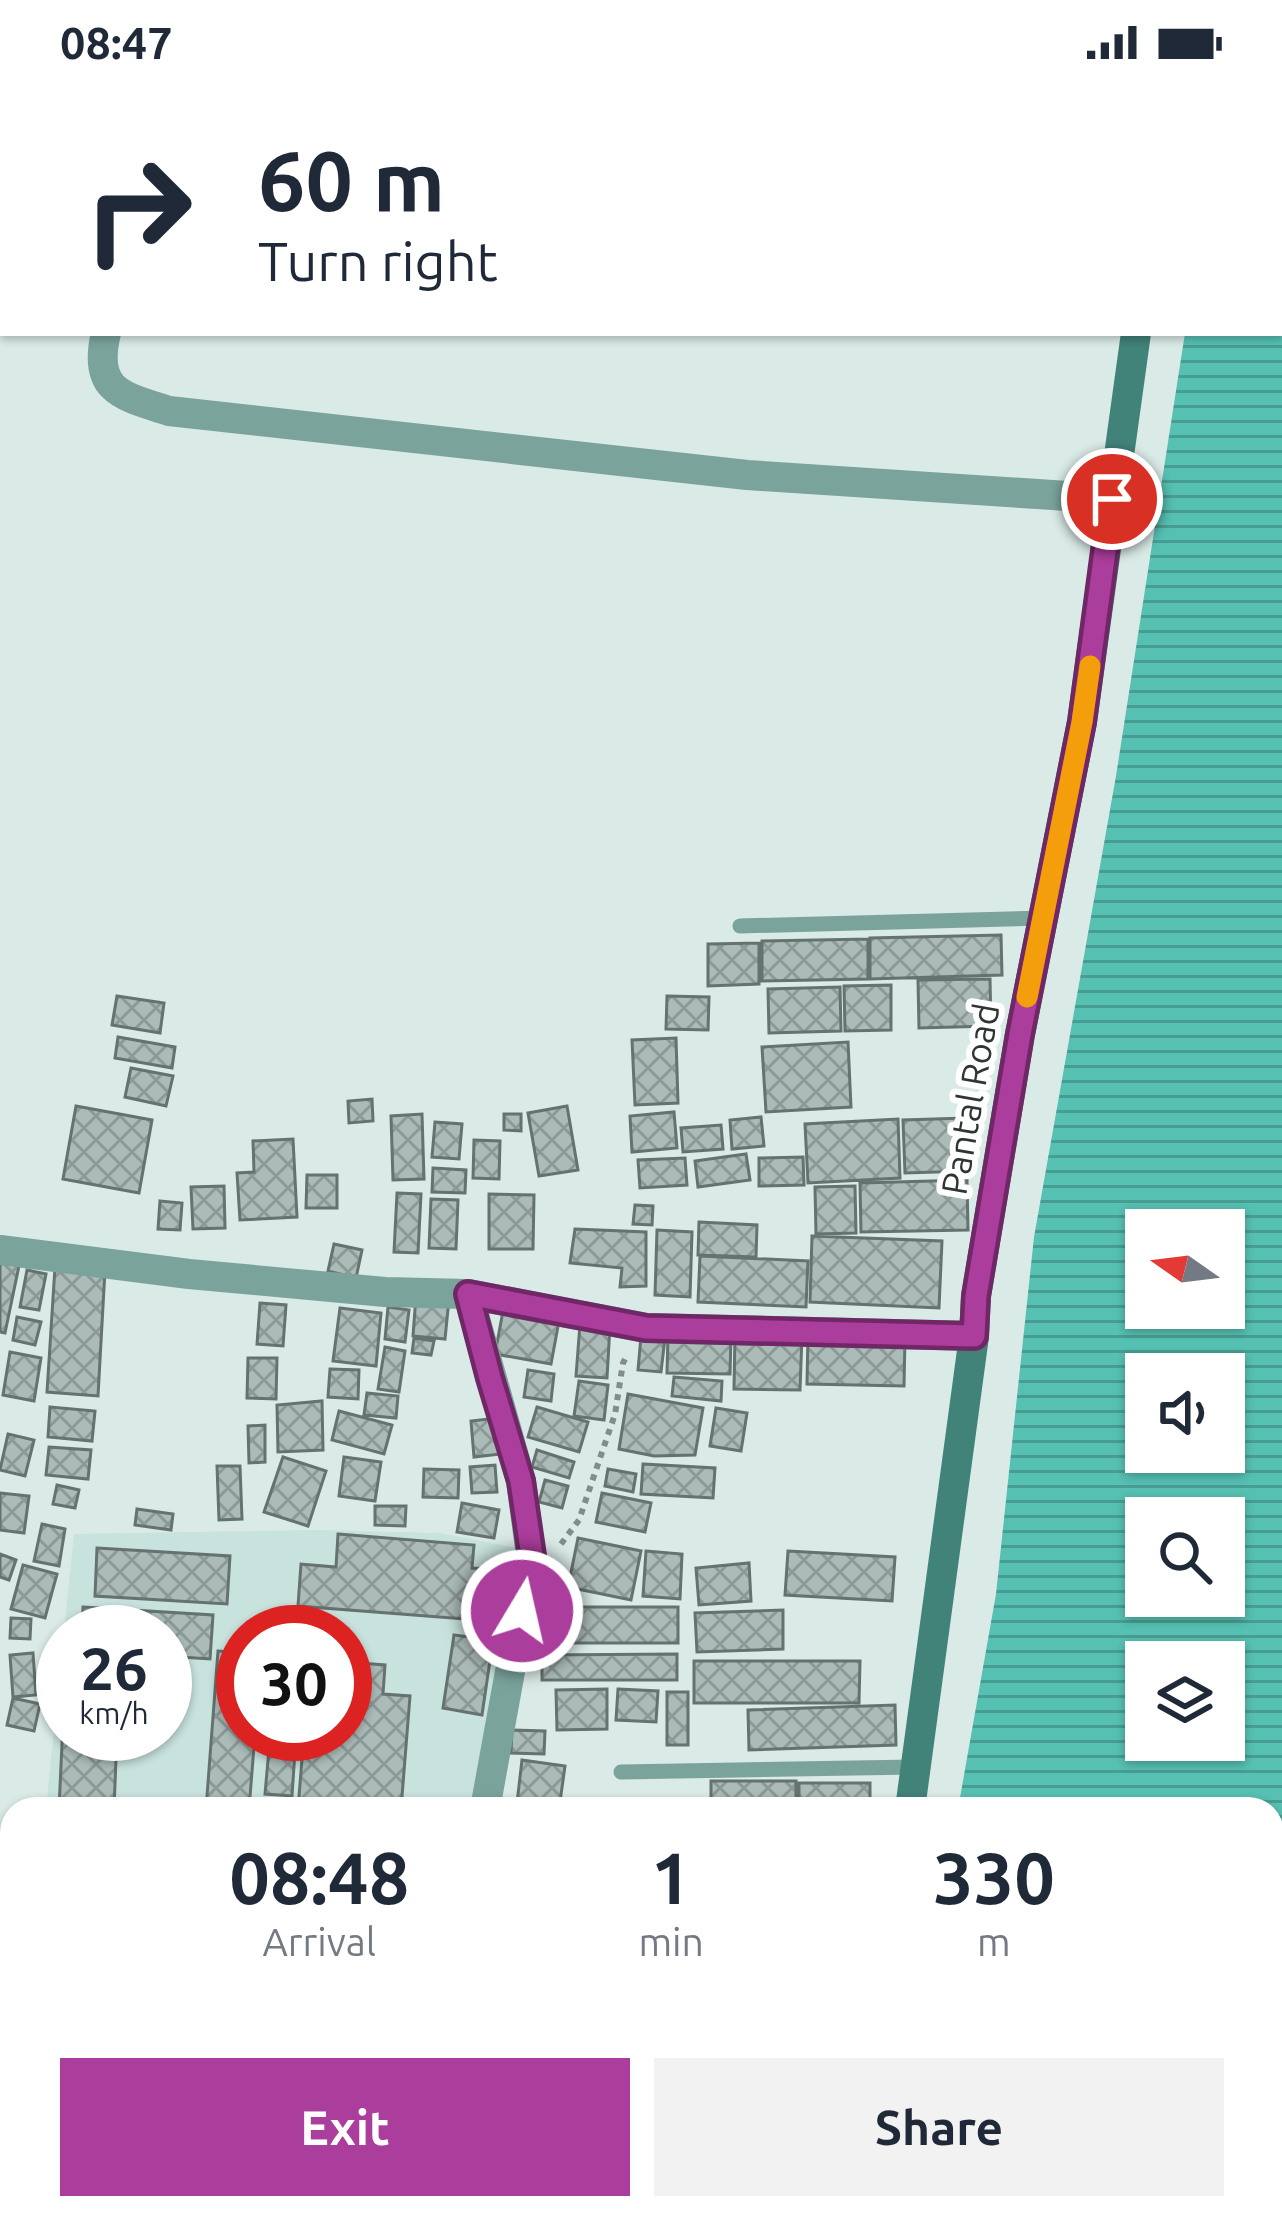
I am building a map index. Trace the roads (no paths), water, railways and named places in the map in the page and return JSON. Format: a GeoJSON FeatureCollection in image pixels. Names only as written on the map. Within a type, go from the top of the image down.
{"type":"FeatureCollection","features":[{"type":"Feature","properties":{"kind":"street"},"geometry":{"type":"LineString","coordinates":[[105,336],[101,353],[107,380],[123,397],[169,411],[747,475],[1112,499]]}},
{"type":"Feature","properties":{"kind":"street","name":"Pantal Road"},"geometry":{"type":"LineString","coordinates":[[912,1797],[980,1274],[1020,1034],[1082,722],[1136,336]]}},
{"type":"Feature","properties":{"kind":"street"},"geometry":{"type":"LineString","coordinates":[[0,1250],[189,1274],[385,1292],[468,1294],[646,1328],[974,1336]]}},
{"type":"Feature","properties":{"kind":"street"},"geometry":{"type":"LineString","coordinates":[[468,1294],[521,1481],[532,1556],[487,1797]]}},
{"type":"Feature","properties":{"kind":"lane"},"geometry":{"type":"LineString","coordinates":[[740,926],[1043,918]]}},
{"type":"Feature","properties":{"kind":"lane"},"geometry":{"type":"LineString","coordinates":[[621,1772],[916,1767]]}}]}
